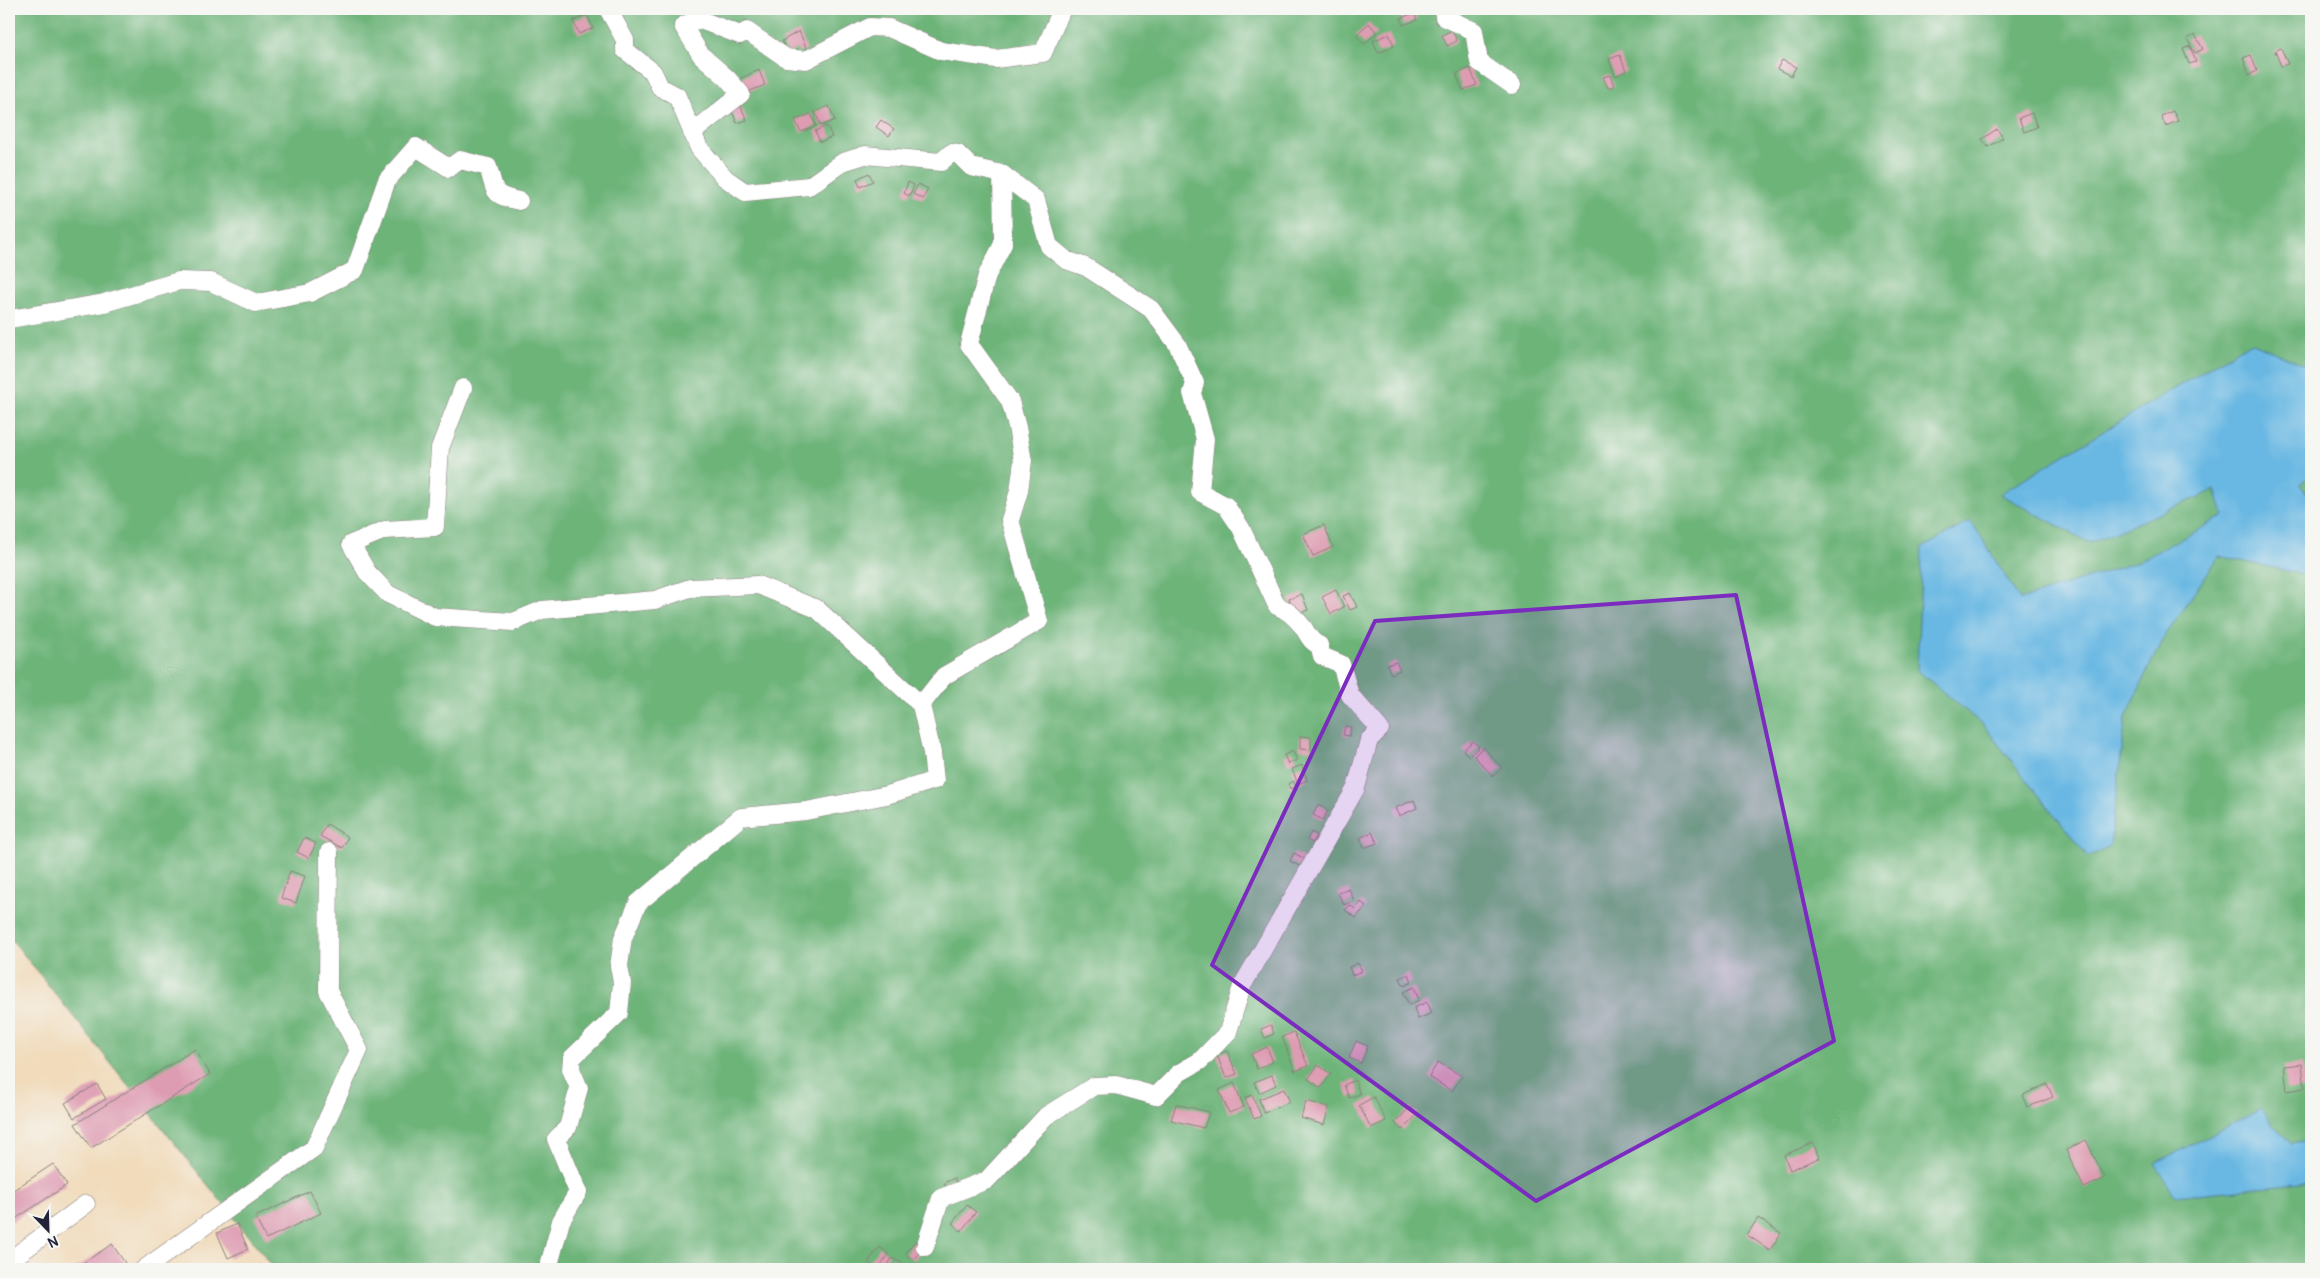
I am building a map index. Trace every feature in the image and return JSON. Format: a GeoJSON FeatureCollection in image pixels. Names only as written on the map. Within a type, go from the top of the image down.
{"type":"FeatureCollection","features":[{"type":"Feature","properties":{"kind":"street"},"geometry":{"type":"LineString","coordinates":[[608,9],[625,40],[624,50],[653,72],[660,87],[677,96],[699,148],[725,178],[745,192],[809,186],[844,162],[865,155],[940,162],[951,153],[958,154],[971,167],[1002,174],[1036,200],[1042,227],[1049,246],[1066,260],[1086,267],[1151,309],[1177,344],[1194,383],[1192,393],[1205,439],[1200,492],[1226,506],[1241,528],[1276,606],[1288,611],[1304,627],[1312,643],[1318,646],[1322,656],[1341,664],[1350,695],[1380,729],[1369,740],[1356,788],[1242,986],[1228,1032],[1200,1060],[1179,1073],[1156,1096],[1116,1085],[1094,1086],[1046,1116],[987,1180],[941,1198],[925,1247]]}},
{"type":"Feature","properties":{"kind":"street"},"geometry":{"type":"LineString","coordinates":[[692,133],[741,94],[727,78],[701,55],[683,26],[698,19],[740,35],[747,31],[786,58],[806,60],[870,27],[889,28],[941,51],[996,58],[1043,52],[1062,9]]}},
{"type":"Feature","properties":{"kind":"street"},"geometry":{"type":"LineString","coordinates":[[1443,9],[1444,17],[1474,31],[1479,62],[1512,85]]}},
{"type":"Feature","properties":{"kind":"street"},"geometry":{"type":"LineString","coordinates":[[9,319],[104,303],[179,281],[211,282],[256,303],[310,292],[355,270],[387,180],[416,148],[449,168],[460,160],[488,167],[494,190],[501,197],[519,201]]}},
{"type":"Feature","properties":{"kind":"street"},"geometry":{"type":"LineString","coordinates":[[921,705],[944,676],[1039,621],[1010,520],[1019,491],[1023,461],[1017,427],[1010,401],[969,344],[987,275],[1003,244],[1002,174]]}},
{"type":"Feature","properties":{"kind":"street"},"geometry":{"type":"LineString","coordinates":[[463,388],[440,448],[434,528],[385,530],[351,544],[366,572],[388,594],[435,617],[513,622],[542,610],[655,600],[690,588],[758,585],[817,609],[921,705],[932,753],[935,780],[887,795],[806,811],[741,817],[638,903],[623,938],[619,966],[622,983],[619,1013],[572,1058],[571,1069],[579,1088],[568,1127],[556,1140],[578,1192],[561,1222],[548,1269]]}},
{"type":"Feature","properties":{"kind":"street"},"geometry":{"type":"LineString","coordinates":[[144,1269],[314,1148],[359,1050],[328,991],[329,852]]}},
{"type":"Feature","properties":{"kind":"street"},"geometry":{"type":"LineString","coordinates":[[9,1261],[86,1204]]}},
{"type":"Feature","properties":{"kind":"highlighted area"},"geometry":{"type":"Polygon","coordinates":[[[1736,595],[1834,1041],[1536,1201],[1212,965],[1375,621],[1736,595]]]}},
{"type":"Feature","properties":{"kind":"green space"},"geometry":{"type":"Polygon","coordinates":[[[9,9],[2311,9],[2311,1269],[275,1269],[9,936],[9,9]]]}},
{"type":"Feature","properties":{"kind":"water"},"geometry":{"type":"Polygon","coordinates":[[[2251,342],[2311,368],[2311,474],[2300,484],[2311,501],[2311,576],[2219,556],[2161,642],[2126,717],[2110,846],[2088,857],[1983,725],[1917,670],[1922,548],[1971,521],[2020,600],[2137,562],[2224,516],[2215,490],[2090,543],[2000,494],[2251,342]]]}},
{"type":"Feature","properties":{"kind":"water"},"geometry":{"type":"Polygon","coordinates":[[[2261,1109],[2291,1144],[2311,1141],[2311,1183],[2176,1196],[2155,1163],[2261,1109]]]}},
{"type":"Feature","properties":{"kind":"building"},"geometry":{"type":"Polygon","coordinates":[[[656,9],[666,9],[667,11],[659,14],[656,9]]]}},
{"type":"Feature","properties":{"kind":"building"},"geometry":{"type":"Polygon","coordinates":[[[1414,13],[1417,20],[1403,25],[1401,18],[1414,13]]]}},
{"type":"Feature","properties":{"kind":"building"},"geometry":{"type":"Polygon","coordinates":[[[587,15],[593,28],[579,34],[573,21],[587,15]]]}},
{"type":"Feature","properties":{"kind":"building"},"geometry":{"type":"Polygon","coordinates":[[[1369,23],[1377,33],[1364,44],[1356,35],[1369,23]]]}},
{"type":"Feature","properties":{"kind":"building"},"geometry":{"type":"Polygon","coordinates":[[[1452,30],[1457,41],[1447,46],[1442,35],[1452,30]]]}},
{"type":"Feature","properties":{"kind":"building"},"geometry":{"type":"Polygon","coordinates":[[[799,31],[807,50],[799,53],[797,49],[788,54],[782,41],[799,31]]]}},
{"type":"Feature","properties":{"kind":"building"},"geometry":{"type":"Polygon","coordinates":[[[1389,34],[1394,46],[1378,53],[1373,41],[1389,34]]]}},
{"type":"Feature","properties":{"kind":"building"},"geometry":{"type":"Polygon","coordinates":[[[2195,35],[2203,49],[2195,53],[2187,39],[2195,35]]]}},
{"type":"Feature","properties":{"kind":"building"},"geometry":{"type":"Polygon","coordinates":[[[2190,46],[2196,62],[2189,64],[2183,49],[2190,46]]]}},
{"type":"Feature","properties":{"kind":"building"},"geometry":{"type":"Polygon","coordinates":[[[2281,48],[2288,64],[2281,66],[2275,51],[2281,48]]]}},
{"type":"Feature","properties":{"kind":"building"},"geometry":{"type":"Polygon","coordinates":[[[1620,55],[1626,71],[1615,76],[1609,59],[1620,55]]]}},
{"type":"Feature","properties":{"kind":"building"},"geometry":{"type":"Polygon","coordinates":[[[2251,55],[2257,71],[2249,75],[2243,58],[2251,55]]]}},
{"type":"Feature","properties":{"kind":"building"},"geometry":{"type":"Polygon","coordinates":[[[1782,60],[1796,67],[1791,76],[1777,69],[1782,60]]]}},
{"type":"Feature","properties":{"kind":"building"},"geometry":{"type":"Polygon","coordinates":[[[1470,68],[1477,85],[1463,90],[1456,74],[1470,68]]]}},
{"type":"Feature","properties":{"kind":"building"},"geometry":{"type":"Polygon","coordinates":[[[759,70],[765,85],[745,93],[739,79],[759,70]]]}},
{"type":"Feature","properties":{"kind":"building"},"geometry":{"type":"Polygon","coordinates":[[[1610,75],[1614,86],[1608,88],[1603,77],[1610,75]]]}},
{"type":"Feature","properties":{"kind":"building"},"geometry":{"type":"Polygon","coordinates":[[[740,105],[747,120],[737,123],[731,109],[740,105]]]}},
{"type":"Feature","properties":{"kind":"building"},"geometry":{"type":"Polygon","coordinates":[[[829,106],[835,120],[821,126],[815,112],[829,106]]]}},
{"type":"Feature","properties":{"kind":"building"},"geometry":{"type":"Polygon","coordinates":[[[2173,111],[2178,121],[2166,126],[2161,116],[2173,111]]]}},
{"type":"Feature","properties":{"kind":"building"},"geometry":{"type":"Polygon","coordinates":[[[2032,113],[2037,127],[2024,132],[2019,118],[2032,113]]]}},
{"type":"Feature","properties":{"kind":"building"},"geometry":{"type":"Polygon","coordinates":[[[811,114],[816,126],[801,132],[795,120],[811,114]]]}},
{"type":"Feature","properties":{"kind":"building"},"geometry":{"type":"Polygon","coordinates":[[[881,120],[894,129],[889,136],[876,127],[881,120]]]}},
{"type":"Feature","properties":{"kind":"building"},"geometry":{"type":"Polygon","coordinates":[[[827,126],[832,137],[820,142],[815,131],[827,126]]]}},
{"type":"Feature","properties":{"kind":"building"},"geometry":{"type":"Polygon","coordinates":[[[1997,129],[2003,138],[1988,147],[1982,139],[1997,129]]]}},
{"type":"Feature","properties":{"kind":"building"},"geometry":{"type":"Polygon","coordinates":[[[869,173],[873,181],[860,187],[857,179],[869,173]]]}},
{"type":"Feature","properties":{"kind":"building"},"geometry":{"type":"Polygon","coordinates":[[[908,182],[914,185],[909,196],[904,193],[908,182]]]}},
{"type":"Feature","properties":{"kind":"building"},"geometry":{"type":"Polygon","coordinates":[[[918,184],[928,189],[923,199],[913,194],[918,184]]]}},
{"type":"Feature","properties":{"kind":"building"},"geometry":{"type":"Polygon","coordinates":[[[1324,525],[1333,547],[1313,556],[1303,534],[1324,525]]]}},
{"type":"Feature","properties":{"kind":"building"},"geometry":{"type":"Polygon","coordinates":[[[1336,590],[1344,607],[1331,614],[1322,597],[1336,590]]]}},
{"type":"Feature","properties":{"kind":"building"},"geometry":{"type":"Polygon","coordinates":[[[1350,593],[1357,607],[1350,610],[1343,596],[1350,593]]]}},
{"type":"Feature","properties":{"kind":"building"},"geometry":{"type":"Polygon","coordinates":[[[1302,594],[1308,610],[1295,615],[1289,599],[1302,594]]]}},
{"type":"Feature","properties":{"kind":"building"},"geometry":{"type":"Polygon","coordinates":[[[1396,662],[1400,670],[1391,674],[1387,665],[1396,662]]]}},
{"type":"Feature","properties":{"kind":"building"},"geometry":{"type":"Polygon","coordinates":[[[1345,726],[1351,727],[1349,736],[1343,735],[1345,726]]]}},
{"type":"Feature","properties":{"kind":"building"},"geometry":{"type":"Polygon","coordinates":[[[1300,736],[1311,737],[1311,750],[1300,749],[1300,736]]]}},
{"type":"Feature","properties":{"kind":"building"},"geometry":{"type":"Polygon","coordinates":[[[1473,741],[1479,747],[1469,756],[1463,750],[1473,741]]]}},
{"type":"Feature","properties":{"kind":"building"},"geometry":{"type":"Polygon","coordinates":[[[1483,747],[1502,768],[1493,776],[1474,756],[1483,747]]]}},
{"type":"Feature","properties":{"kind":"building"},"geometry":{"type":"Polygon","coordinates":[[[1293,751],[1297,760],[1288,764],[1284,755],[1293,751]]]}},
{"type":"Feature","properties":{"kind":"building"},"geometry":{"type":"Polygon","coordinates":[[[1302,765],[1307,780],[1298,784],[1292,769],[1302,765]]]}},
{"type":"Feature","properties":{"kind":"building"},"geometry":{"type":"Polygon","coordinates":[[[1294,781],[1296,787],[1290,789],[1288,784],[1294,781]]]}},
{"type":"Feature","properties":{"kind":"building"},"geometry":{"type":"Polygon","coordinates":[[[1414,800],[1417,808],[1399,816],[1395,808],[1414,800]]]}},
{"type":"Feature","properties":{"kind":"building"},"geometry":{"type":"Polygon","coordinates":[[[1318,805],[1328,810],[1323,820],[1313,815],[1318,805]]]}},
{"type":"Feature","properties":{"kind":"building"},"geometry":{"type":"Polygon","coordinates":[[[327,824],[348,837],[342,848],[320,836],[327,824]]]}},
{"type":"Feature","properties":{"kind":"building"},"geometry":{"type":"Polygon","coordinates":[[[1311,832],[1317,835],[1313,843],[1307,840],[1311,832]]]}},
{"type":"Feature","properties":{"kind":"building"},"geometry":{"type":"Polygon","coordinates":[[[1372,832],[1377,843],[1364,848],[1360,838],[1372,832]]]}},
{"type":"Feature","properties":{"kind":"building"},"geometry":{"type":"Polygon","coordinates":[[[304,838],[316,843],[309,858],[297,852],[304,838]]]}},
{"type":"Feature","properties":{"kind":"building"},"geometry":{"type":"Polygon","coordinates":[[[1294,853],[1305,859],[1301,867],[1290,861],[1294,853]]]}},
{"type":"Feature","properties":{"kind":"building"},"geometry":{"type":"Polygon","coordinates":[[[290,871],[305,876],[296,903],[281,898],[290,871]]]}},
{"type":"Feature","properties":{"kind":"building"},"geometry":{"type":"Polygon","coordinates":[[[1349,889],[1354,901],[1344,905],[1338,893],[1349,889]]]}},
{"type":"Feature","properties":{"kind":"building"},"geometry":{"type":"Polygon","coordinates":[[[1361,902],[1366,906],[1356,918],[1345,910],[1350,905],[1355,909],[1361,902]]]}},
{"type":"Feature","properties":{"kind":"building"},"geometry":{"type":"Polygon","coordinates":[[[1358,963],[1362,971],[1352,975],[1349,967],[1358,963]]]}},
{"type":"Feature","properties":{"kind":"building"},"geometry":{"type":"Polygon","coordinates":[[[1409,974],[1412,982],[1404,986],[1400,978],[1409,974]]]}},
{"type":"Feature","properties":{"kind":"building"},"geometry":{"type":"Polygon","coordinates":[[[1414,987],[1419,1000],[1409,1005],[1403,992],[1414,987]]]}},
{"type":"Feature","properties":{"kind":"building"},"geometry":{"type":"Polygon","coordinates":[[[1427,1002],[1432,1013],[1418,1019],[1414,1008],[1427,1002]]]}},
{"type":"Feature","properties":{"kind":"building"},"geometry":{"type":"Polygon","coordinates":[[[1271,1025],[1274,1034],[1265,1038],[1261,1029],[1271,1025]]]}},
{"type":"Feature","properties":{"kind":"building"},"geometry":{"type":"Polygon","coordinates":[[[1294,1032],[1308,1066],[1295,1071],[1282,1037],[1294,1032]]]}},
{"type":"Feature","properties":{"kind":"building"},"geometry":{"type":"Polygon","coordinates":[[[1356,1041],[1368,1046],[1361,1063],[1349,1058],[1356,1041]]]}},
{"type":"Feature","properties":{"kind":"building"},"geometry":{"type":"Polygon","coordinates":[[[1267,1047],[1273,1062],[1257,1069],[1251,1054],[1267,1047]]]}},
{"type":"Feature","properties":{"kind":"building"},"geometry":{"type":"Polygon","coordinates":[[[195,1049],[210,1074],[91,1148],[75,1124],[195,1049]]]}},
{"type":"Feature","properties":{"kind":"building"},"geometry":{"type":"Polygon","coordinates":[[[1227,1051],[1237,1074],[1226,1078],[1217,1055],[1227,1051]]]}},
{"type":"Feature","properties":{"kind":"building"},"geometry":{"type":"Polygon","coordinates":[[[1438,1062],[1462,1076],[1452,1091],[1429,1077],[1438,1062]]]}},
{"type":"Feature","properties":{"kind":"building"},"geometry":{"type":"Polygon","coordinates":[[[2302,1064],[2305,1088],[2287,1091],[2284,1066],[2302,1064]]]}},
{"type":"Feature","properties":{"kind":"building"},"geometry":{"type":"Polygon","coordinates":[[[1318,1065],[1331,1074],[1321,1088],[1308,1079],[1318,1065]]]}},
{"type":"Feature","properties":{"kind":"building"},"geometry":{"type":"Polygon","coordinates":[[[1272,1075],[1276,1085],[1259,1093],[1254,1082],[1272,1075]]]}},
{"type":"Feature","properties":{"kind":"building"},"geometry":{"type":"Polygon","coordinates":[[[1355,1080],[1360,1094],[1349,1098],[1344,1085],[1355,1080]]]}},
{"type":"Feature","properties":{"kind":"building"},"geometry":{"type":"Polygon","coordinates":[[[1234,1083],[1244,1107],[1229,1113],[1219,1090],[1234,1083]]]}},
{"type":"Feature","properties":{"kind":"building"},"geometry":{"type":"Polygon","coordinates":[[[97,1084],[106,1099],[74,1118],[65,1103],[97,1084]]]}},
{"type":"Feature","properties":{"kind":"building"},"geometry":{"type":"Polygon","coordinates":[[[2047,1084],[2053,1097],[2028,1107],[2023,1095],[2047,1084]]]}},
{"type":"Feature","properties":{"kind":"building"},"geometry":{"type":"Polygon","coordinates":[[[1284,1089],[1290,1102],[1264,1113],[1259,1099],[1284,1089]]]}},
{"type":"Feature","properties":{"kind":"building"},"geometry":{"type":"Polygon","coordinates":[[[1252,1095],[1261,1116],[1254,1119],[1245,1098],[1252,1095]]]}},
{"type":"Feature","properties":{"kind":"building"},"geometry":{"type":"Polygon","coordinates":[[[1374,1097],[1386,1121],[1371,1128],[1359,1105],[1374,1097]]]}},
{"type":"Feature","properties":{"kind":"building"},"geometry":{"type":"Polygon","coordinates":[[[1306,1101],[1329,1107],[1324,1125],[1301,1118],[1306,1101]]]}},
{"type":"Feature","properties":{"kind":"building"},"geometry":{"type":"Polygon","coordinates":[[[1176,1104],[1209,1112],[1204,1128],[1171,1120],[1176,1104]]]}},
{"type":"Feature","properties":{"kind":"building"},"geometry":{"type":"Polygon","coordinates":[[[1410,1107],[1418,1114],[1402,1130],[1395,1123],[1410,1107]]]}},
{"type":"Feature","properties":{"kind":"building"},"geometry":{"type":"Polygon","coordinates":[[[2086,1140],[2105,1178],[2084,1188],[2066,1150],[2086,1140]]]}},
{"type":"Feature","properties":{"kind":"building"},"geometry":{"type":"Polygon","coordinates":[[[1813,1143],[1819,1158],[1790,1170],[1784,1155],[1813,1143]]]}},
{"type":"Feature","properties":{"kind":"building"},"geometry":{"type":"Polygon","coordinates":[[[53,1164],[67,1185],[9,1223],[9,1193],[53,1164]]]}},
{"type":"Feature","properties":{"kind":"building"},"geometry":{"type":"Polygon","coordinates":[[[954,1178],[959,1188],[949,1193],[944,1183],[954,1178]]]}},
{"type":"Feature","properties":{"kind":"building"},"geometry":{"type":"Polygon","coordinates":[[[310,1191],[321,1213],[266,1239],[255,1217],[310,1191]]]}},
{"type":"Feature","properties":{"kind":"building"},"geometry":{"type":"Polygon","coordinates":[[[967,1205],[976,1212],[961,1231],[952,1223],[967,1205]]]}},
{"type":"Feature","properties":{"kind":"building"},"geometry":{"type":"Polygon","coordinates":[[[1758,1218],[1781,1233],[1770,1250],[1747,1235],[1758,1218]]]}},
{"type":"Feature","properties":{"kind":"building"},"geometry":{"type":"Polygon","coordinates":[[[237,1224],[248,1249],[228,1258],[217,1233],[237,1224]]]}},
{"type":"Feature","properties":{"kind":"building"},"geometry":{"type":"Polygon","coordinates":[[[915,1241],[924,1247],[914,1260],[905,1254],[915,1241]]]}},
{"type":"Feature","properties":{"kind":"building"},"geometry":{"type":"Polygon","coordinates":[[[112,1244],[127,1266],[121,1269],[74,1269],[112,1244]]]}},
{"type":"Feature","properties":{"kind":"building"},"geometry":{"type":"Polygon","coordinates":[[[880,1247],[889,1255],[877,1269],[868,1262],[880,1247]]]}},
{"type":"Feature","properties":{"kind":"building"},"geometry":{"type":"Polygon","coordinates":[[[892,1258],[911,1268],[911,1269],[886,1269],[892,1258]]]}}]}
